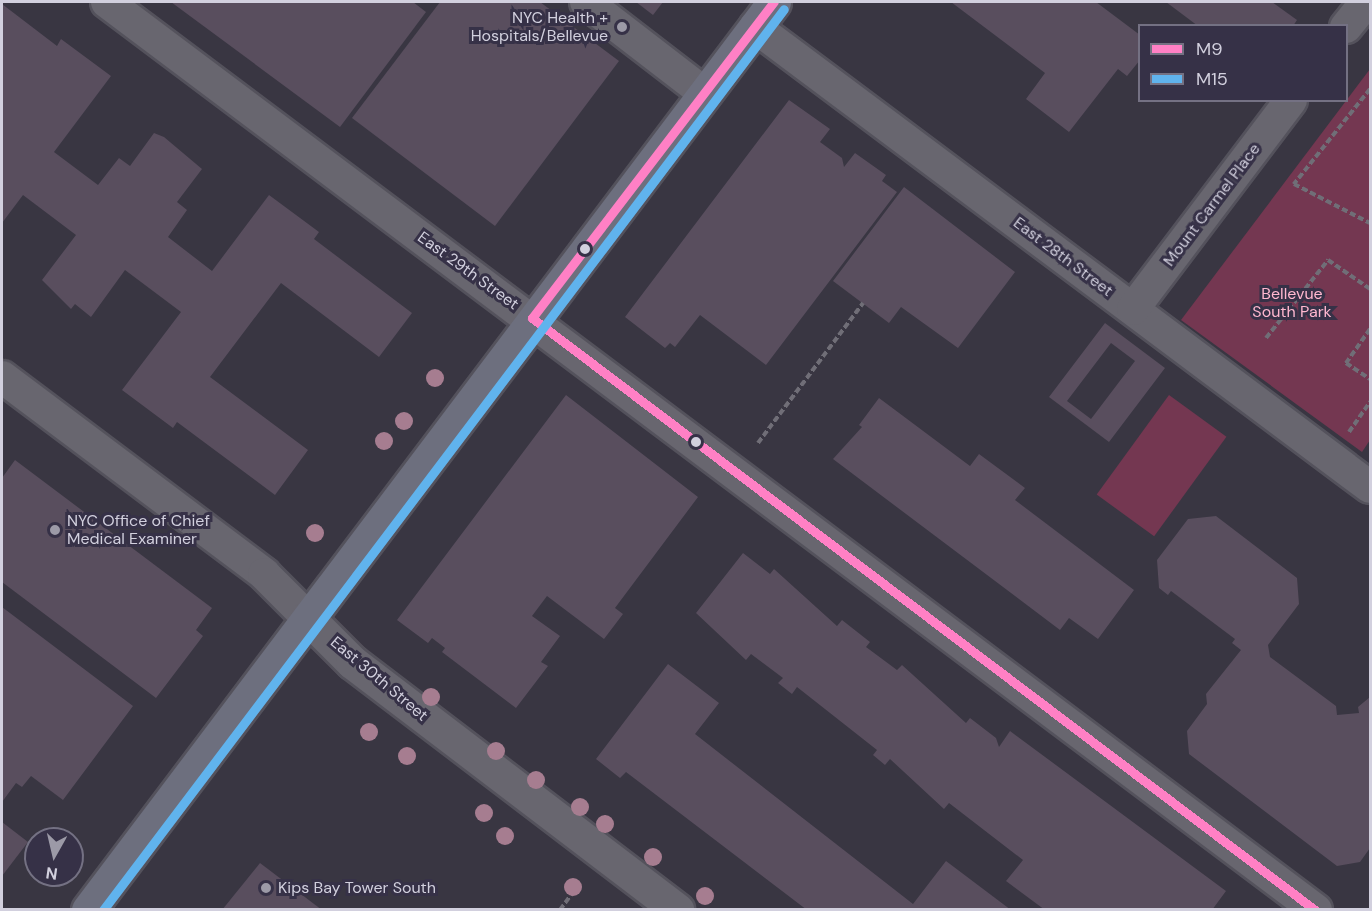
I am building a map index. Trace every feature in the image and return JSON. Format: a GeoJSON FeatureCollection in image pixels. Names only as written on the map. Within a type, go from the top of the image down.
{"type":"FeatureCollection","features":[{"type":"Feature","properties":{"kind":"main road"},"geometry":{"type":"LineString","coordinates":[[88,909],[532,318],[774,2]]}},
{"type":"Feature","properties":{"kind":"main road","name":"East 30th Street"},"geometry":{"type":"LineString","coordinates":[[307,617],[352,662],[677,909]]}},
{"type":"Feature","properties":{"kind":"street","name":"East 29th Street"},"geometry":{"type":"LineString","coordinates":[[107,2],[532,318],[1316,909]]}},
{"type":"Feature","properties":{"kind":"street"},"geometry":{"type":"LineString","coordinates":[[586,2],[704,93]]}},
{"type":"Feature","properties":{"kind":"street"},"geometry":{"type":"LineString","coordinates":[[1348,26],[1366,2]]}},
{"type":"Feature","properties":{"kind":"street","name":"East 28th Street"},"geometry":{"type":"LineString","coordinates":[[755,27],[1371,487]]}},
{"type":"Feature","properties":{"kind":"street","name":"Mount Carmel Place"},"geometry":{"type":"LineString","coordinates":[[1133,309],[1289,102]]}},
{"type":"Feature","properties":{"kind":"street","name":"East 30th Street"},"geometry":{"type":"LineString","coordinates":[[2,377],[264,574],[307,617]]}},
{"type":"Feature","properties":{"kind":"path"},"geometry":{"type":"LineString","coordinates":[[1371,89],[1294,184],[1371,223]]}},
{"type":"Feature","properties":{"kind":"path"},"geometry":{"type":"LineString","coordinates":[[1266,338],[1328,260],[1371,289]]}},
{"type":"Feature","properties":{"kind":"path"},"geometry":{"type":"LineString","coordinates":[[758,443],[862,303]]}},
{"type":"Feature","properties":{"kind":"path"},"geometry":{"type":"LineString","coordinates":[[1371,329],[1346,363],[1371,378]]}},
{"type":"Feature","properties":{"kind":"path"},"geometry":{"type":"LineString","coordinates":[[560,909],[576,888]]}},
{"type":"Feature","properties":{"kind":"green space","name":"Bellevue South Park"},"geometry":{"type":"Polygon","coordinates":[[[1370,69],[1370,440],[1362,452],[1181,320],[1345,102],[1348,102],[1348,98],[1370,69]]]}},
{"type":"Feature","properties":{"kind":"green space"},"geometry":{"type":"Polygon","coordinates":[[[1169,395],[1226,437],[1154,536],[1097,495],[1169,395]]]}},
{"type":"Feature","properties":{"kind":"building"},"geometry":{"type":"Polygon","coordinates":[[[171,2],[413,2],[426,12],[340,127],[171,2]]]}},
{"type":"Feature","properties":{"kind":"building"},"geometry":{"type":"Polygon","coordinates":[[[440,2],[540,2],[619,61],[495,226],[352,118],[440,2]]]}},
{"type":"Feature","properties":{"kind":"building"},"geometry":{"type":"Polygon","coordinates":[[[636,2],[663,2],[653,15],[636,2]]]}},
{"type":"Feature","properties":{"kind":"building"},"geometry":{"type":"Polygon","coordinates":[[[951,2],[1096,2],[1138,34],[1138,62],[1127,76],[1118,69],[1069,132],[1026,99],[1045,73],[951,2]]]}},
{"type":"Feature","properties":{"kind":"building"},"geometry":{"type":"Polygon","coordinates":[[[1166,2],[1272,2],[1297,20],[1294,24],[1195,24],[1166,2]]]}},
{"type":"Feature","properties":{"kind":"building"},"geometry":{"type":"Polygon","coordinates":[[[2,4],[57,46],[61,39],[111,76],[54,152],[98,185],[119,158],[130,166],[154,133],[164,137],[202,169],[177,202],[187,210],[168,237],[212,271],[269,195],[319,232],[314,239],[412,313],[379,357],[281,283],[210,377],[308,450],[275,495],[177,422],[173,428],[122,390],[181,312],[125,270],[91,317],[75,304],[71,309],[42,280],[76,235],[23,195],[2,223],[2,4]]]}},
{"type":"Feature","properties":{"kind":"building"},"geometry":{"type":"Polygon","coordinates":[[[789,100],[830,129],[820,142],[842,158],[844,167],[855,153],[886,175],[882,181],[897,192],[766,365],[700,315],[675,347],[670,343],[665,348],[625,317],[789,100]]]}},
{"type":"Feature","properties":{"kind":"building"},"geometry":{"type":"Polygon","coordinates":[[[904,187],[1015,272],[958,348],[901,307],[889,323],[833,281],[904,187]]]}},
{"type":"Feature","properties":{"kind":"building"},"geometry":{"type":"Polygon","coordinates":[[[1105,323],[1165,368],[1109,442],[1049,397],[1105,323]],[[1111,343],[1067,401],[1091,419],[1135,361],[1111,343]]]}},
{"type":"Feature","properties":{"kind":"building"},"geometry":{"type":"Polygon","coordinates":[[[566,395],[698,497],[615,608],[623,614],[604,639],[547,596],[532,616],[560,636],[541,662],[548,666],[516,708],[442,652],[445,648],[432,638],[428,643],[397,620],[566,395]]]}},
{"type":"Feature","properties":{"kind":"building"},"geometry":{"type":"Polygon","coordinates":[[[879,398],[970,466],[979,454],[1025,488],[1015,500],[1134,590],[1098,639],[1069,618],[1060,630],[833,459],[862,427],[859,425],[879,398]]]}},
{"type":"Feature","properties":{"kind":"building","name":"NYC Office of Chief Medical Examiner"},"geometry":{"type":"Polygon","coordinates":[[[15,460],[212,608],[196,630],[203,636],[156,698],[2,582],[2,478],[15,460]]]}},
{"type":"Feature","properties":{"kind":"building"},"geometry":{"type":"Polygon","coordinates":[[[1216,516],[1297,578],[1299,604],[1268,645],[1270,657],[1336,706],[1337,715],[1359,713],[1358,707],[1370,697],[1370,848],[1360,862],[1337,866],[1189,754],[1187,731],[1207,704],[1206,694],[1241,650],[1232,643],[1235,639],[1171,591],[1168,595],[1159,588],[1157,560],[1188,519],[1216,516]]]}},
{"type":"Feature","properties":{"kind":"building"},"geometry":{"type":"Polygon","coordinates":[[[743,553],[770,574],[774,569],[837,626],[842,620],[870,642],[866,647],[897,670],[902,665],[966,723],[970,718],[996,738],[999,747],[1010,731],[1226,891],[1212,910],[1045,910],[1006,881],[1023,860],[949,803],[944,809],[890,759],[885,765],[873,755],[877,750],[797,687],[792,694],[778,683],[783,678],[751,654],[746,660],[696,613],[743,553]]]}},
{"type":"Feature","properties":{"kind":"building"},"geometry":{"type":"Polygon","coordinates":[[[2,607],[133,706],[63,800],[31,776],[22,787],[16,783],[2,802],[2,607]]]}},
{"type":"Feature","properties":{"kind":"building"},"geometry":{"type":"Polygon","coordinates":[[[668,664],[719,703],[695,734],[913,904],[946,861],[1011,910],[807,910],[626,772],[620,778],[596,759],[668,664]]]}},
{"type":"Feature","properties":{"kind":"building"},"geometry":{"type":"Polygon","coordinates":[[[2,822],[24,839],[24,847],[2,876],[2,822]]]}},
{"type":"Feature","properties":{"kind":"building","name":"Kips Bay Tower South"},"geometry":{"type":"Polygon","coordinates":[[[260,863],[322,910],[222,910],[260,863]]]}},
{"type":"Feature","properties":{"kind":"transit line","name":"M9"},"geometry":{"type":"LineString","coordinates":[[532,318],[774,2]]}},
{"type":"Feature","properties":{"kind":"transit line","name":"M15"},"geometry":{"type":"LineString","coordinates":[[103,910],[784,9]]}},
{"type":"Feature","properties":{"kind":"transit line","name":"M9"},"geometry":{"type":"LineString","coordinates":[[532,318],[1315,910]]}},
{"type":"Feature","properties":{"kind":"place","name":"NYC Health + Hospitals/Bellevue"},"geometry":{"type":"Point","coordinates":[622,27]}},
{"type":"Feature","properties":{"kind":"place","name":"NYC Office of Chief Medical Examiner"},"geometry":{"type":"Point","coordinates":[55,530]}},
{"type":"Feature","properties":{"kind":"place","name":"Kips Bay Tower South"},"geometry":{"type":"Point","coordinates":[266,888]}}]}
